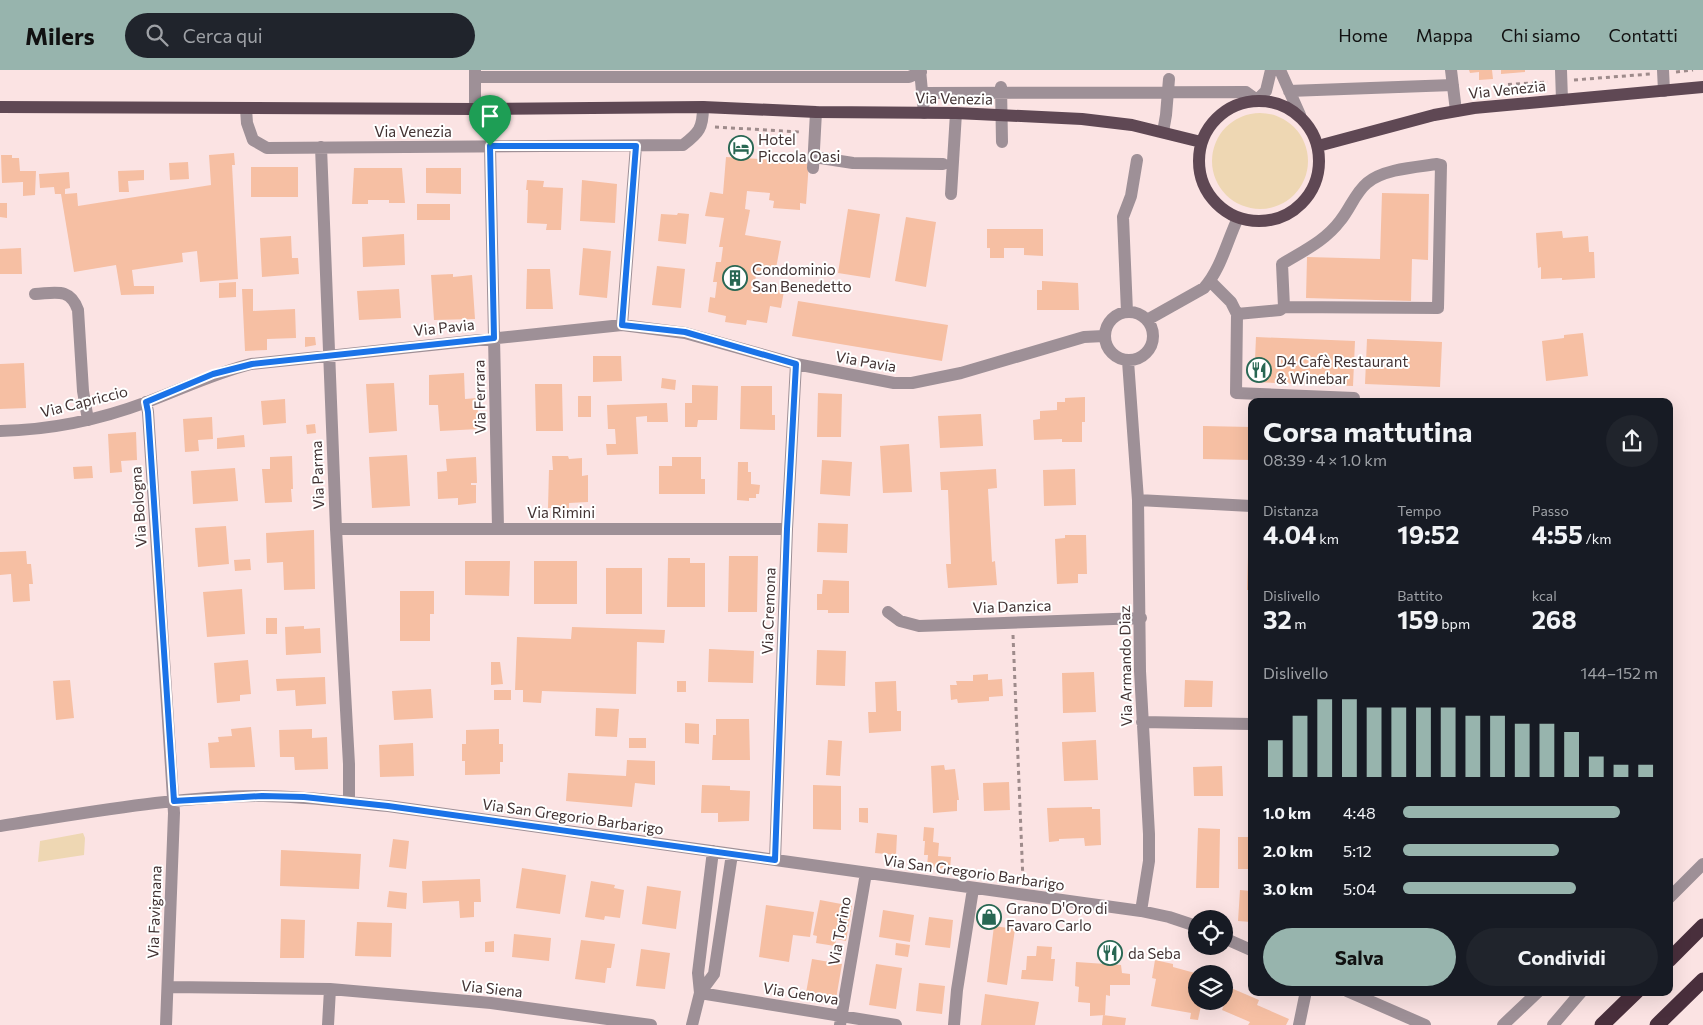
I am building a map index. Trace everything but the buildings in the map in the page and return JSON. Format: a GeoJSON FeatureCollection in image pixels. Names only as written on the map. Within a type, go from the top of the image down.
{"type":"FeatureCollection","features":[{"type":"Feature","properties":{"kind":"highway"},"geometry":{"type":"LineString","coordinates":[[1673,956],[1703,926]]}},
{"type":"Feature","properties":{"kind":"highway"},"geometry":{"type":"LineString","coordinates":[[1657,1025],[1703,980]]}},
{"type":"Feature","properties":{"kind":"highway"},"geometry":{"type":"LineString","coordinates":[[1602,1025],[1632,996]]}},
{"type":"Feature","properties":{"kind":"main road","name":"Via Venezia"},"geometry":{"type":"LineString","coordinates":[[1318,146],[1456,111],[1508,104],[1703,87]]}},
{"type":"Feature","properties":{"kind":"main road"},"geometry":{"type":"LineString","coordinates":[[1257,100],[1280,104],[1300,115],[1311,129],[1318,146],[1320,165],[1316,183],[1306,200],[1292,212],[1275,220],[1256,222],[1238,218],[1222,209],[1209,195],[1201,179],[1198,160],[1201,142],[1208,129],[1223,113],[1242,102],[1257,100]]}},
{"type":"Feature","properties":{"kind":"main road","name":"Via Venezia"},"geometry":{"type":"LineString","coordinates":[[0,107],[475,109],[703,107],[816,112],[956,113],[1082,119],[1132,125],[1201,142]]}},
{"type":"Feature","properties":{"kind":"street"},"geometry":{"type":"LineString","coordinates":[[923,92],[1001,89],[1047,91],[1169,85],[1246,92],[1257,100],[1266,91],[1271,70]]}},
{"type":"Feature","properties":{"kind":"street"},"geometry":{"type":"LineString","coordinates":[[1280,70],[1300,115]]}},
{"type":"Feature","properties":{"kind":"street"},"geometry":{"type":"LineString","coordinates":[[1451,70],[1456,111]]}},
{"type":"Feature","properties":{"kind":"street"},"geometry":{"type":"LineString","coordinates":[[1560,70],[1562,100]]}},
{"type":"Feature","properties":{"kind":"street"},"geometry":{"type":"LineString","coordinates":[[1663,70],[1664,91]]}},
{"type":"Feature","properties":{"kind":"street"},"geometry":{"type":"LineString","coordinates":[[920,71],[924,113]]}},
{"type":"Feature","properties":{"kind":"street","name":"Via Venezia"},"geometry":{"type":"LineString","coordinates":[[475,73],[909,77],[920,71]]}},
{"type":"Feature","properties":{"kind":"street"},"geometry":{"type":"LineString","coordinates":[[475,73],[475,109]]}},
{"type":"Feature","properties":{"kind":"street"},"geometry":{"type":"LineString","coordinates":[[1163,132],[1169,85]]}},
{"type":"Feature","properties":{"kind":"street"},"geometry":{"type":"LineString","coordinates":[[1289,91],[1452,85]]}},
{"type":"Feature","properties":{"kind":"street"},"geometry":{"type":"LineString","coordinates":[[1001,89],[1002,142]]}},
{"type":"Feature","properties":{"kind":"street"},"geometry":{"type":"LineString","coordinates":[[702,126],[703,107]]}},
{"type":"Feature","properties":{"kind":"street","name":"Via Venezia"},"geometry":{"type":"LineString","coordinates":[[246,109],[246,122],[253,140],[267,148],[683,145],[695,136],[702,126]]}},
{"type":"Feature","properties":{"kind":"street"},"geometry":{"type":"LineString","coordinates":[[816,112],[813,162],[943,164]]}},
{"type":"Feature","properties":{"kind":"street"},"geometry":{"type":"LineString","coordinates":[[951,194],[956,113]]}},
{"type":"Feature","properties":{"kind":"street","name":"Via Ferrara"},"geometry":{"type":"LineString","coordinates":[[490,146],[498,528]]}},
{"type":"Feature","properties":{"kind":"street"},"geometry":{"type":"LineString","coordinates":[[622,325],[636,146]]}},
{"type":"Feature","properties":{"kind":"street","name":"Via Parma"},"geometry":{"type":"LineString","coordinates":[[321,148],[336,529],[349,764],[348,802]]}},
{"type":"Feature","properties":{"kind":"street"},"geometry":{"type":"LineString","coordinates":[[1127,312],[1123,217],[1131,196],[1137,160]]}},
{"type":"Feature","properties":{"kind":"street"},"geometry":{"type":"LineString","coordinates":[[1237,314],[1280,310],[1284,307],[1438,308],[1441,165],[1398,169],[1368,182],[1326,237],[1282,264],[1284,307]]}},
{"type":"Feature","properties":{"kind":"street"},"geometry":{"type":"LineString","coordinates":[[1147,320],[1196,293],[1210,281],[1238,218]]}},
{"type":"Feature","properties":{"kind":"street"},"geometry":{"type":"LineString","coordinates":[[1210,281],[1231,302],[1237,314],[1236,393],[1354,398]]}},
{"type":"Feature","properties":{"kind":"street"},"geometry":{"type":"LineString","coordinates":[[35,294],[63,292],[75,300],[78,310],[83,391],[88,420]]}},
{"type":"Feature","properties":{"kind":"street"},"geometry":{"type":"LineString","coordinates":[[1127,312],[1136,313],[1147,320],[1153,334],[1149,350],[1144,356],[1128,361],[1114,356],[1105,344],[1104,336],[1109,322],[1115,316],[1127,312]]}},
{"type":"Feature","properties":{"kind":"street","name":"Via Pavia"},"geometry":{"type":"LineString","coordinates":[[329,356],[622,325],[685,332],[796,364],[894,383],[912,383],[961,373],[1084,337],[1104,336]]}},
{"type":"Feature","properties":{"kind":"street"},"geometry":{"type":"LineString","coordinates":[[146,402],[213,374],[235,368],[252,364],[329,356]]}},
{"type":"Feature","properties":{"kind":"street","name":"Via Armando Diaz"},"geometry":{"type":"LineString","coordinates":[[1128,361],[1138,500],[1141,618],[1140,671],[1149,852],[1141,911]]}},
{"type":"Feature","properties":{"kind":"street","name":"Via Cremona"},"geometry":{"type":"LineString","coordinates":[[775,860],[787,529],[796,364]]}},
{"type":"Feature","properties":{"kind":"street","name":"Via Capriccio"},"geometry":{"type":"LineString","coordinates":[[0,431],[58,427],[146,402]]}},
{"type":"Feature","properties":{"kind":"street","name":"Via Bologna"},"geometry":{"type":"LineString","coordinates":[[146,402],[174,801]]}},
{"type":"Feature","properties":{"kind":"street"},"geometry":{"type":"LineString","coordinates":[[1138,500],[1248,506]]}},
{"type":"Feature","properties":{"kind":"street","name":"Via Rimini"},"geometry":{"type":"LineString","coordinates":[[336,529],[787,529]]}},
{"type":"Feature","properties":{"kind":"street","name":"Via Danzica"},"geometry":{"type":"LineString","coordinates":[[888,612],[900,621],[919,626],[1141,618]]}},
{"type":"Feature","properties":{"kind":"street"},"geometry":{"type":"LineString","coordinates":[[1142,722],[1248,724]]}},
{"type":"Feature","properties":{"kind":"street","name":"Via San Gregorio Barbarigo"},"geometry":{"type":"LineString","coordinates":[[0,826],[174,801],[262,796],[304,797],[1141,911]]}},
{"type":"Feature","properties":{"kind":"street","name":"Via Favignana"},"geometry":{"type":"LineString","coordinates":[[166,1025],[174,801]]}},
{"type":"Feature","properties":{"kind":"street"},"geometry":{"type":"LineString","coordinates":[[692,1025],[700,993],[698,973],[713,852]]}},
{"type":"Feature","properties":{"kind":"street"},"geometry":{"type":"LineString","coordinates":[[700,993],[714,974],[732,854]]}},
{"type":"Feature","properties":{"kind":"street"},"geometry":{"type":"LineString","coordinates":[[1673,894],[1703,864]]}},
{"type":"Feature","properties":{"kind":"street","name":"Via Torino"},"geometry":{"type":"LineString","coordinates":[[841,1020],[866,873]]}},
{"type":"Feature","properties":{"kind":"street"},"geometry":{"type":"LineString","coordinates":[[954,1025],[973,888]]}},
{"type":"Feature","properties":{"kind":"street"},"geometry":{"type":"LineString","coordinates":[[1141,911],[1188,923]]}},
{"type":"Feature","properties":{"kind":"street"},"geometry":{"type":"LineString","coordinates":[[1233,942],[1248,949]]}},
{"type":"Feature","properties":{"kind":"street","name":"Via Siena"},"geometry":{"type":"LineString","coordinates":[[168,987],[330,989],[491,1003],[650,1025]]}},
{"type":"Feature","properties":{"kind":"street"},"geometry":{"type":"LineString","coordinates":[[328,1025],[330,989]]}},
{"type":"Feature","properties":{"kind":"street","name":"Via Genova"},"geometry":{"type":"LineString","coordinates":[[700,993],[841,1020],[896,1025]]}},
{"type":"Feature","properties":{"kind":"street"},"geometry":{"type":"LineString","coordinates":[[1298,1025],[1305,996]]}},
{"type":"Feature","properties":{"kind":"street"},"geometry":{"type":"LineString","coordinates":[[1358,996],[1425,1025]]}},
{"type":"Feature","properties":{"kind":"street"},"geometry":{"type":"LineString","coordinates":[[1503,1025],[1534,996]]}},
{"type":"Feature","properties":{"kind":"street"},"geometry":{"type":"LineString","coordinates":[[1553,1025],[1578,996]]}},
{"type":"Feature","properties":{"kind":"path"},"geometry":{"type":"LineString","coordinates":[[702,126],[814,133]]}},
{"type":"Feature","properties":{"kind":"path"},"geometry":{"type":"LineString","coordinates":[[1013,632],[1023,882]]}},
{"type":"Feature","properties":{"kind":"shaded area"},"geometry":{"type":"Polygon","coordinates":[[[1260,113],[1279,116],[1294,127],[1305,142],[1308,161],[1305,180],[1294,195],[1279,206],[1260,209],[1241,206],[1226,195],[1215,180],[1212,161],[1215,142],[1226,127],[1241,116],[1260,113]]]}},
{"type":"Feature","properties":{"kind":"shaded area"},"geometry":{"type":"Polygon","coordinates":[[[83,833],[85,838],[84,855],[38,862],[40,841],[83,833]]]}},
{"type":"Feature","properties":{"kind":"place","name":"Hotel Piccola Oasi"},"geometry":{"type":"Point","coordinates":[741,148]}},
{"type":"Feature","properties":{"kind":"place","name":"Condominio San Benedetto"},"geometry":{"type":"Point","coordinates":[735,278]}},
{"type":"Feature","properties":{"kind":"place","name":"D4 Cafè Restaurant & Winebar"},"geometry":{"type":"Point","coordinates":[1259,370]}},
{"type":"Feature","properties":{"kind":"place","name":"Grano D'Oro di Favaro Carlo"},"geometry":{"type":"Point","coordinates":[989,917]}},
{"type":"Feature","properties":{"kind":"place","name":"da Seba"},"geometry":{"type":"Point","coordinates":[1110,953]}},
{"type":"Feature","properties":{"kind":"route"},"geometry":{"type":"LineString","coordinates":[[490,146],[636,146],[622,325],[685,332],[796,364],[787,529],[775,860],[388,806],[304,797],[262,796],[174,801],[146,402],[213,374],[252,364],[494,338],[490,146]]}}]}
